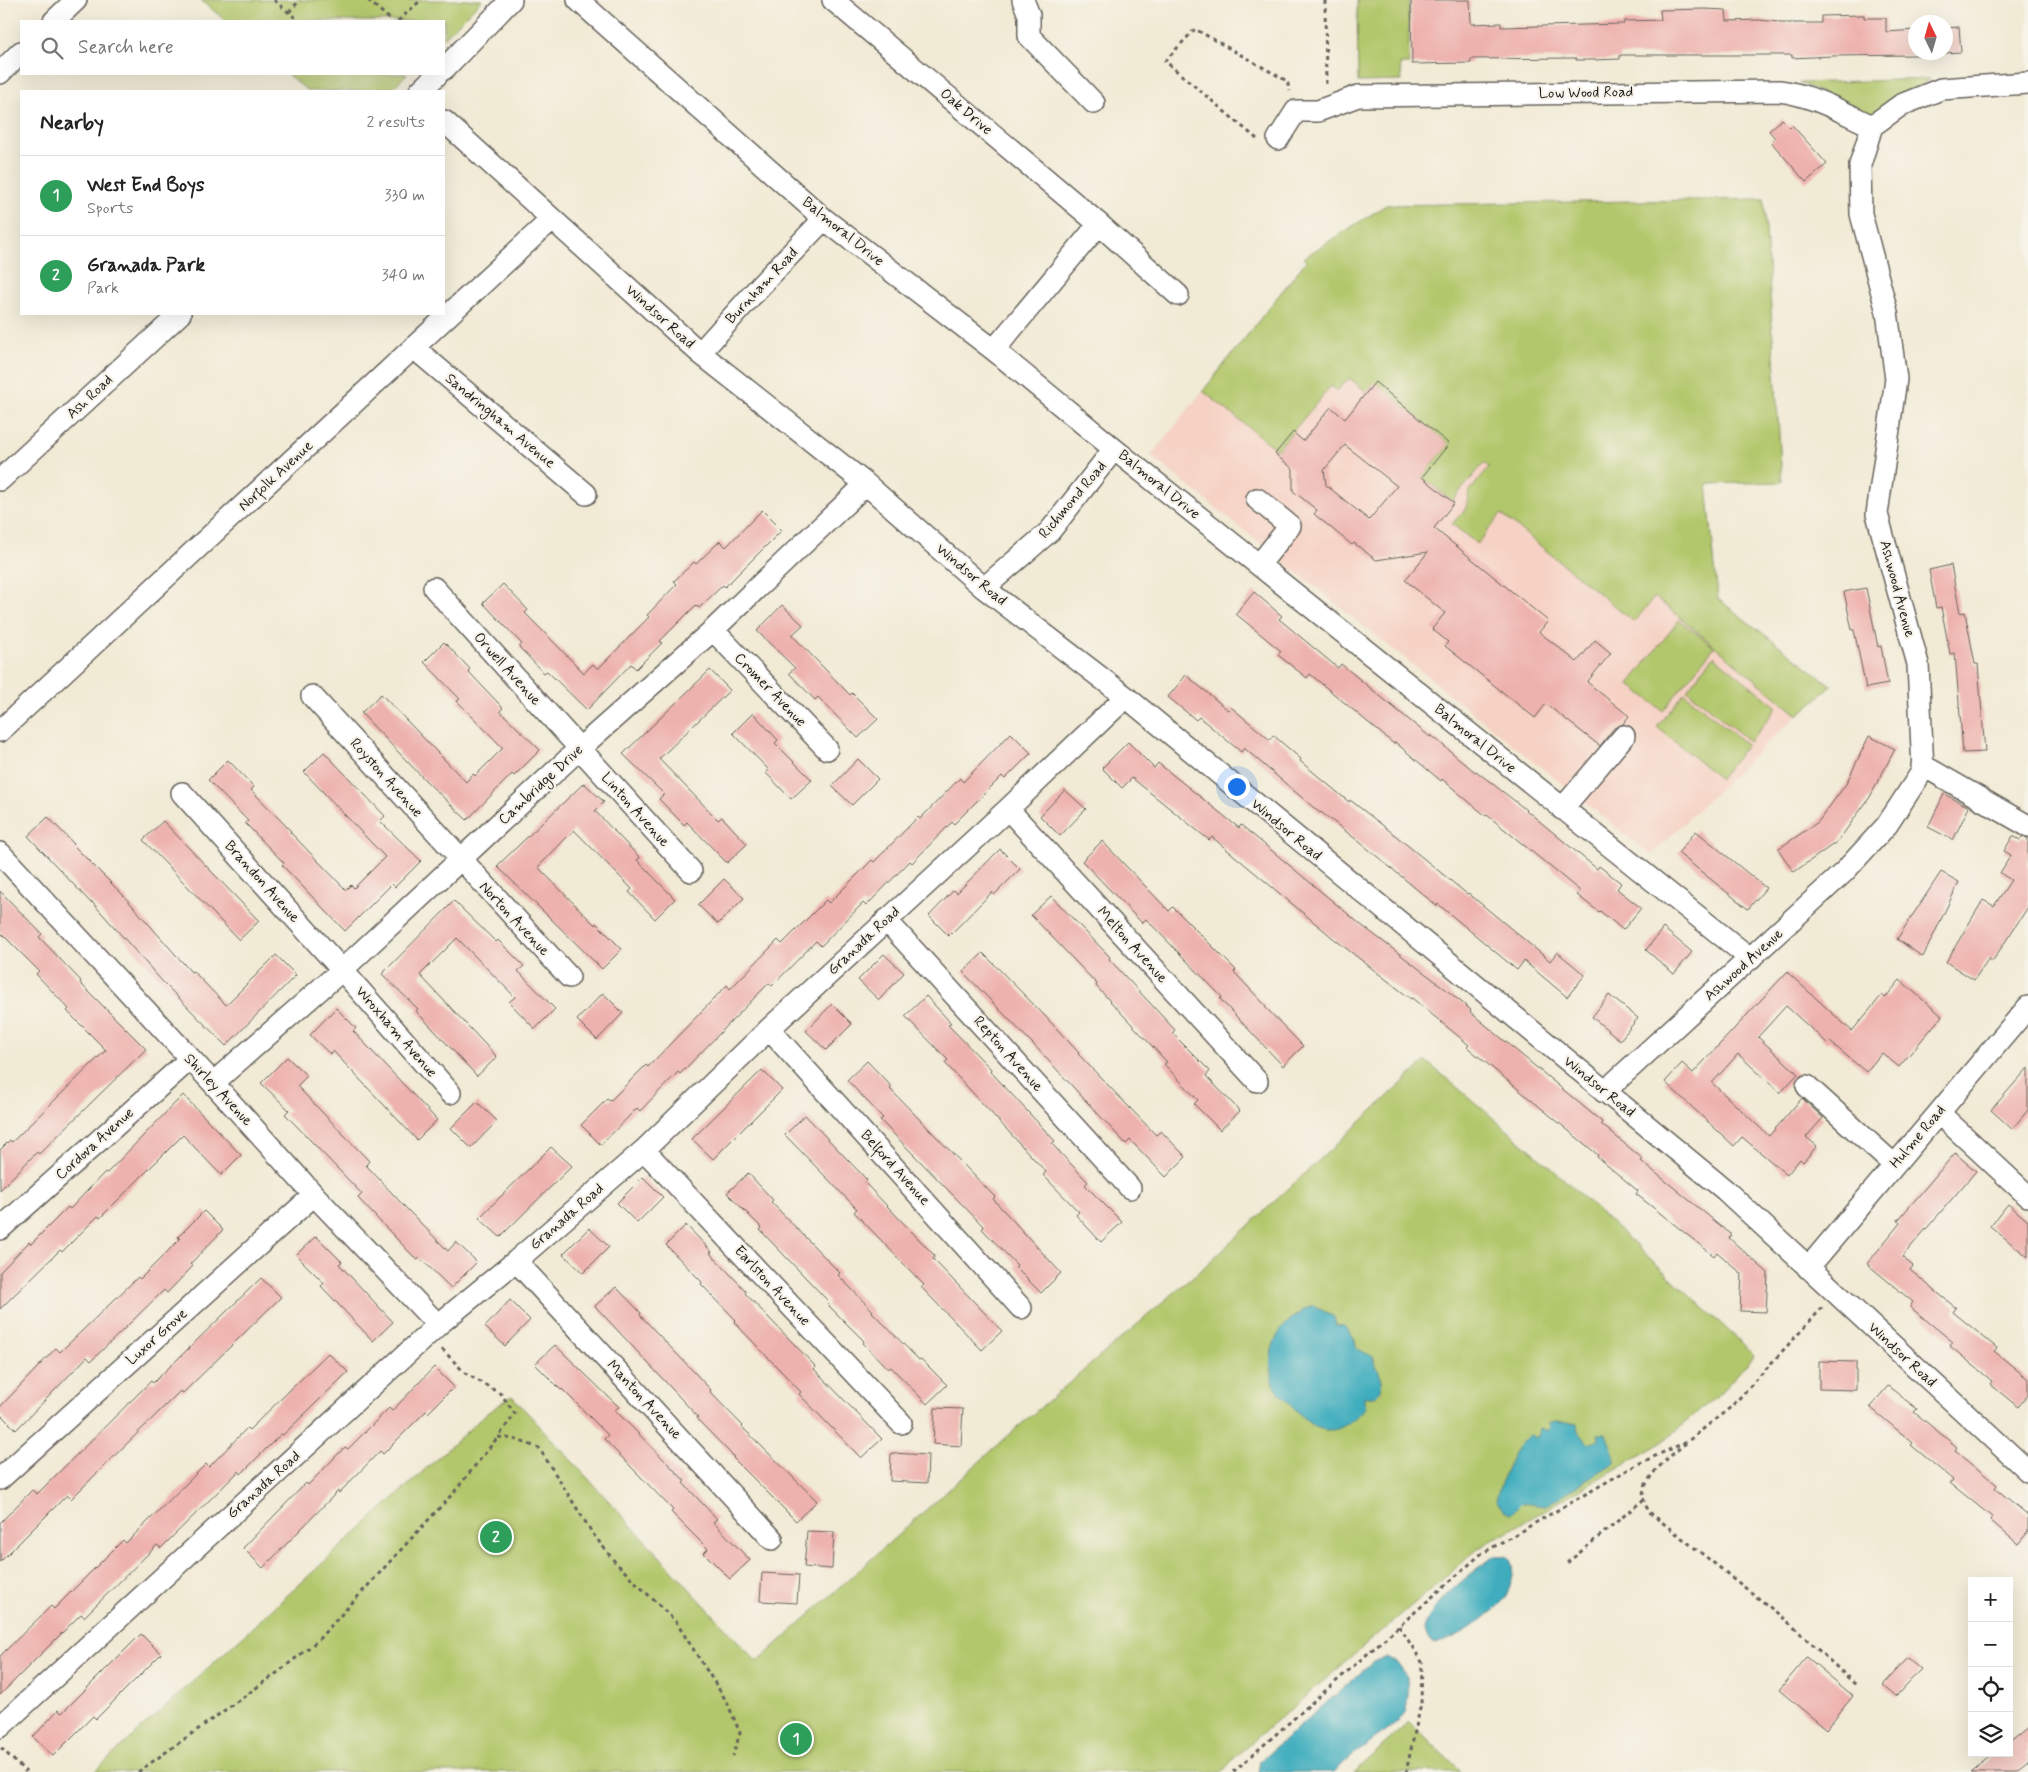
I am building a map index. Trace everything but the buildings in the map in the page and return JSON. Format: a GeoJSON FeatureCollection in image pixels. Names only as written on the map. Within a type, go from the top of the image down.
{"type":"FeatureCollection","features":[{"type":"Feature","properties":{"kind":"street"},"geometry":{"type":"LineString","coordinates":[[55,20],[76,0]]}},
{"type":"Feature","properties":{"kind":"street"},"geometry":{"type":"LineString","coordinates":[[445,68],[511,0]]}},
{"type":"Feature","properties":{"kind":"street","name":"Balmoral Drive"},"geometry":{"type":"LineString","coordinates":[[578,0],[824,219],[994,350],[1258,565],[1751,959]]}},
{"type":"Feature","properties":{"kind":"street","name":"Oak Drive"},"geometry":{"type":"LineString","coordinates":[[833,0],[1099,224],[1178,295]]}},
{"type":"Feature","properties":{"kind":"street"},"geometry":{"type":"LineString","coordinates":[[1023,0],[1029,15],[1029,36],[1094,103]]}},
{"type":"Feature","properties":{"kind":"street"},"geometry":{"type":"LineString","coordinates":[[0,73],[20,53]]}},
{"type":"Feature","properties":{"kind":"street"},"geometry":{"type":"LineString","coordinates":[[421,90],[437,75]]}},
{"type":"Feature","properties":{"kind":"street"},"geometry":{"type":"LineString","coordinates":[[1872,126],[1901,105],[1941,89],[2028,83]]}},
{"type":"Feature","properties":{"kind":"street","name":"Low Wood Road"},"geometry":{"type":"LineString","coordinates":[[1296,111],[1318,111],[1358,96],[1779,91],[1798,93],[1872,126]]}},
{"type":"Feature","properties":{"kind":"street"},"geometry":{"type":"LineString","coordinates":[[1278,139],[1296,111]]}},
{"type":"Feature","properties":{"kind":"street","name":"Windsor Road"},"geometry":{"type":"LineString","coordinates":[[445,123],[700,353],[866,484],[984,588],[1126,697],[1725,1190],[2028,1471]]}},
{"type":"Feature","properties":{"kind":"street","name":"Ashwood Avenue"},"geometry":{"type":"LineString","coordinates":[[1604,1092],[1844,872],[1887,825],[1923,770],[1918,664],[1876,514],[1896,379],[1887,312],[1861,214],[1860,165],[1872,126]]}},
{"type":"Feature","properties":{"kind":"street","name":"Norfolk Avenue"},"geometry":{"type":"LineString","coordinates":[[0,731],[552,219]]}},
{"type":"Feature","properties":{"kind":"street","name":"Burnham Road"},"geometry":{"type":"LineString","coordinates":[[700,353],[824,219]]}},
{"type":"Feature","properties":{"kind":"street"},"geometry":{"type":"LineString","coordinates":[[994,350],[1099,224]]}},
{"type":"Feature","properties":{"kind":"street","name":"Ash Road"},"geometry":{"type":"LineString","coordinates":[[0,480],[179,315]]}},
{"type":"Feature","properties":{"kind":"street","name":"Sandringham Avenue"},"geometry":{"type":"LineString","coordinates":[[414,348],[586,494]]}},
{"type":"Feature","properties":{"kind":"street","name":"Richmond Road"},"geometry":{"type":"LineString","coordinates":[[984,588],[1050,531],[1114,449]]}},
{"type":"Feature","properties":{"kind":"street","name":"Cambridge Drive"},"geometry":{"type":"LineString","coordinates":[[214,1083],[342,970],[580,749],[713,630],[866,484]]}},
{"type":"Feature","properties":{"kind":"street"},"geometry":{"type":"LineString","coordinates":[[1256,499],[1290,526],[1258,565]]}},
{"type":"Feature","properties":{"kind":"street","name":"Orwell Avenue"},"geometry":{"type":"LineString","coordinates":[[434,588],[580,749]]}},
{"type":"Feature","properties":{"kind":"street","name":"Cromer Avenue"},"geometry":{"type":"LineString","coordinates":[[713,630],[827,749]]}},
{"type":"Feature","properties":{"kind":"street","name":"Royston Avenue"},"geometry":{"type":"LineString","coordinates":[[312,696],[460,860]]}},
{"type":"Feature","properties":{"kind":"street","name":"Granada Road"},"geometry":{"type":"LineString","coordinates":[[0,1727],[433,1330],[644,1150],[769,1029],[1008,809],[1126,697]]}},
{"type":"Feature","properties":{"kind":"street"},"geometry":{"type":"LineString","coordinates":[[1562,809],[1624,736]]}},
{"type":"Feature","properties":{"kind":"street","name":"Linton Avenue"},"geometry":{"type":"LineString","coordinates":[[580,749],[691,871]]}},
{"type":"Feature","properties":{"kind":"street"},"geometry":{"type":"LineString","coordinates":[[1922,765],[2028,826]]}},
{"type":"Feature","properties":{"kind":"street","name":"Brandon Avenue"},"geometry":{"type":"LineString","coordinates":[[182,793],[342,970]]}},
{"type":"Feature","properties":{"kind":"street","name":"Melton Avenue"},"geometry":{"type":"LineString","coordinates":[[1008,809],[1257,1081]]}},
{"type":"Feature","properties":{"kind":"street","name":"Shirley Avenue"},"geometry":{"type":"LineString","coordinates":[[0,853],[214,1083],[433,1330]]}},
{"type":"Feature","properties":{"kind":"street","name":"Norton Avenue"},"geometry":{"type":"LineString","coordinates":[[460,860],[569,977]]}},
{"type":"Feature","properties":{"kind":"street","name":"Repton Avenue"},"geometry":{"type":"LineString","coordinates":[[886,920],[1130,1188]]}},
{"type":"Feature","properties":{"kind":"street","name":"Wroxham Avenue"},"geometry":{"type":"LineString","coordinates":[[342,970],[450,1093]]}},
{"type":"Feature","properties":{"kind":"street","name":"Hulme Road"},"geometry":{"type":"LineString","coordinates":[[1808,1268],[2028,1007]]}},
{"type":"Feature","properties":{"kind":"street","name":"Belford Avenue"},"geometry":{"type":"LineString","coordinates":[[769,1029],[1021,1308]]}},
{"type":"Feature","properties":{"kind":"street","name":"Cordova Avenue"},"geometry":{"type":"LineString","coordinates":[[0,1229],[190,1059]]}},
{"type":"Feature","properties":{"kind":"street"},"geometry":{"type":"LineString","coordinates":[[1807,1086],[1894,1165]]}},
{"type":"Feature","properties":{"kind":"street"},"geometry":{"type":"LineString","coordinates":[[1938,1113],[2028,1196]]}},
{"type":"Feature","properties":{"kind":"street","name":"Earlston Avenue"},"geometry":{"type":"LineString","coordinates":[[644,1150],[901,1423]]}},
{"type":"Feature","properties":{"kind":"street","name":"Luxor Grove"},"geometry":{"type":"LineString","coordinates":[[0,1479],[314,1195]]}},
{"type":"Feature","properties":{"kind":"street","name":"Manton Avenue"},"geometry":{"type":"LineString","coordinates":[[516,1261],[772,1539]]}},
{"type":"Feature","properties":{"kind":"path"},"geometry":{"type":"LineString","coordinates":[[274,0],[298,20]]}},
{"type":"Feature","properties":{"kind":"path"},"geometry":{"type":"LineString","coordinates":[[289,12],[300,0]]}},
{"type":"Feature","properties":{"kind":"path"},"geometry":{"type":"LineString","coordinates":[[368,0],[391,20]]}},
{"type":"Feature","properties":{"kind":"path"},"geometry":{"type":"LineString","coordinates":[[399,20],[421,0]]}},
{"type":"Feature","properties":{"kind":"path"},"geometry":{"type":"LineString","coordinates":[[1325,0],[1327,108]]}},
{"type":"Feature","properties":{"kind":"path"},"geometry":{"type":"LineString","coordinates":[[1278,139],[1262,143],[1165,61],[1195,30],[1287,81],[1296,111]]}},
{"type":"Feature","properties":{"kind":"path"},"geometry":{"type":"LineString","coordinates":[[1836,1293],[1731,1407],[1657,1468],[1645,1486],[1643,1500],[1649,1512],[1786,1620],[1856,1685]]}},
{"type":"Feature","properties":{"kind":"path"},"geometry":{"type":"LineString","coordinates":[[138,1772],[277,1673],[316,1642],[455,1491],[515,1414],[501,1394],[465,1373],[433,1330]]}},
{"type":"Feature","properties":{"kind":"path"},"geometry":{"type":"LineString","coordinates":[[498,1437],[514,1439],[539,1448],[593,1534],[615,1562],[676,1622],[728,1702],[740,1733],[733,1756]]}},
{"type":"Feature","properties":{"kind":"path"},"geometry":{"type":"LineString","coordinates":[[1233,1772],[1480,1554],[1638,1464],[1688,1441]]}},
{"type":"Feature","properties":{"kind":"path"},"geometry":{"type":"LineString","coordinates":[[1567,1563],[1643,1500]]}},
{"type":"Feature","properties":{"kind":"path"},"geometry":{"type":"LineString","coordinates":[[1400,1626],[1422,1662],[1420,1704],[1406,1772]]}},
{"type":"Feature","properties":{"kind":"path"},"geometry":{"type":"LineString","coordinates":[[0,1746],[26,1772]]}},
{"type":"Feature","properties":{"kind":"shaded area"},"geometry":{"type":"Polygon","coordinates":[[[1764,199],[1782,482],[1707,484],[1718,599],[1832,686],[1775,735],[1651,855],[1151,456],[1306,261],[1303,258],[1386,205],[1764,199]]]}},
{"type":"Feature","properties":{"kind":"green space"},"geometry":{"type":"Polygon","coordinates":[[[201,0],[482,0],[445,37],[445,20],[225,20],[201,0]]]}},
{"type":"Feature","properties":{"kind":"green space"},"geometry":{"type":"Polygon","coordinates":[[[1357,0],[1409,0],[1409,64],[1400,64],[1402,81],[1358,82],[1357,0]]]}},
{"type":"Feature","properties":{"kind":"green space"},"geometry":{"type":"Polygon","coordinates":[[[288,75],[406,75],[391,90],[307,90],[288,75]]]}},
{"type":"Feature","properties":{"kind":"green space"},"geometry":{"type":"Polygon","coordinates":[[[1930,79],[1874,116],[1799,83],[1930,79]]]}},
{"type":"Feature","properties":{"kind":"green space"},"geometry":{"type":"Polygon","coordinates":[[[1764,199],[1782,482],[1707,484],[1718,599],[1832,686],[1798,715],[1655,597],[1634,622],[1501,514],[1477,544],[1452,524],[1466,508],[1469,492],[1489,467],[1484,463],[1452,501],[1422,477],[1449,444],[1375,383],[1367,392],[1349,378],[1337,391],[1331,386],[1277,450],[1203,391],[1306,261],[1303,258],[1386,205],[1764,199]]]}},
{"type":"Feature","properties":{"kind":"green space"},"geometry":{"type":"Polygon","coordinates":[[[1679,620],[1714,647],[1663,711],[1629,684],[1679,620]]]}},
{"type":"Feature","properties":{"kind":"green space"},"geometry":{"type":"Polygon","coordinates":[[[1714,656],[1777,707],[1750,742],[1687,690],[1714,656]]]}},
{"type":"Feature","properties":{"kind":"green space"},"geometry":{"type":"Polygon","coordinates":[[[1684,693],[1747,745],[1720,779],[1657,727],[1684,693]]]}},
{"type":"Feature","properties":{"kind":"green space"},"geometry":{"type":"Polygon","coordinates":[[[1426,1061],[1545,1162],[1755,1355],[1718,1395],[1661,1443],[1479,1548],[1238,1754],[1222,1772],[94,1772],[487,1413],[512,1396],[757,1662],[1018,1427],[1203,1268],[1426,1061]]]}},
{"type":"Feature","properties":{"kind":"green space"},"geometry":{"type":"Polygon","coordinates":[[[1409,1722],[1461,1772],[1354,1772],[1409,1722]]]}},
{"type":"Feature","properties":{"kind":"water"},"geometry":{"type":"Polygon","coordinates":[[[1313,1305],[1334,1317],[1336,1325],[1344,1326],[1355,1340],[1356,1348],[1373,1357],[1382,1380],[1381,1390],[1374,1397],[1363,1397],[1366,1408],[1341,1428],[1331,1430],[1320,1429],[1303,1418],[1275,1387],[1271,1368],[1273,1347],[1281,1330],[1295,1316],[1313,1305]]]}},
{"type":"Feature","properties":{"kind":"water"},"geometry":{"type":"Polygon","coordinates":[[[1555,1421],[1577,1423],[1578,1431],[1589,1444],[1599,1440],[1598,1434],[1606,1434],[1614,1454],[1614,1463],[1545,1506],[1522,1503],[1511,1514],[1504,1511],[1496,1500],[1512,1456],[1530,1435],[1537,1438],[1539,1429],[1546,1431],[1550,1428],[1549,1423],[1555,1421]]]}},
{"type":"Feature","properties":{"kind":"water"},"geometry":{"type":"Polygon","coordinates":[[[1494,1556],[1504,1556],[1512,1562],[1512,1581],[1503,1600],[1486,1617],[1470,1629],[1434,1644],[1428,1639],[1424,1628],[1436,1606],[1464,1579],[1494,1556]]]}},
{"type":"Feature","properties":{"kind":"water"},"geometry":{"type":"Polygon","coordinates":[[[1387,1658],[1398,1663],[1407,1677],[1408,1695],[1406,1711],[1397,1723],[1356,1752],[1334,1772],[1258,1772],[1260,1761],[1374,1661],[1387,1658]]]}},
{"type":"Feature","properties":{"kind":"place","name":"Granada Park"},"geometry":{"type":"Point","coordinates":[496,1537]}},
{"type":"Feature","properties":{"kind":"place","name":"West End Boys"},"geometry":{"type":"Point","coordinates":[796,1739]}}]}
